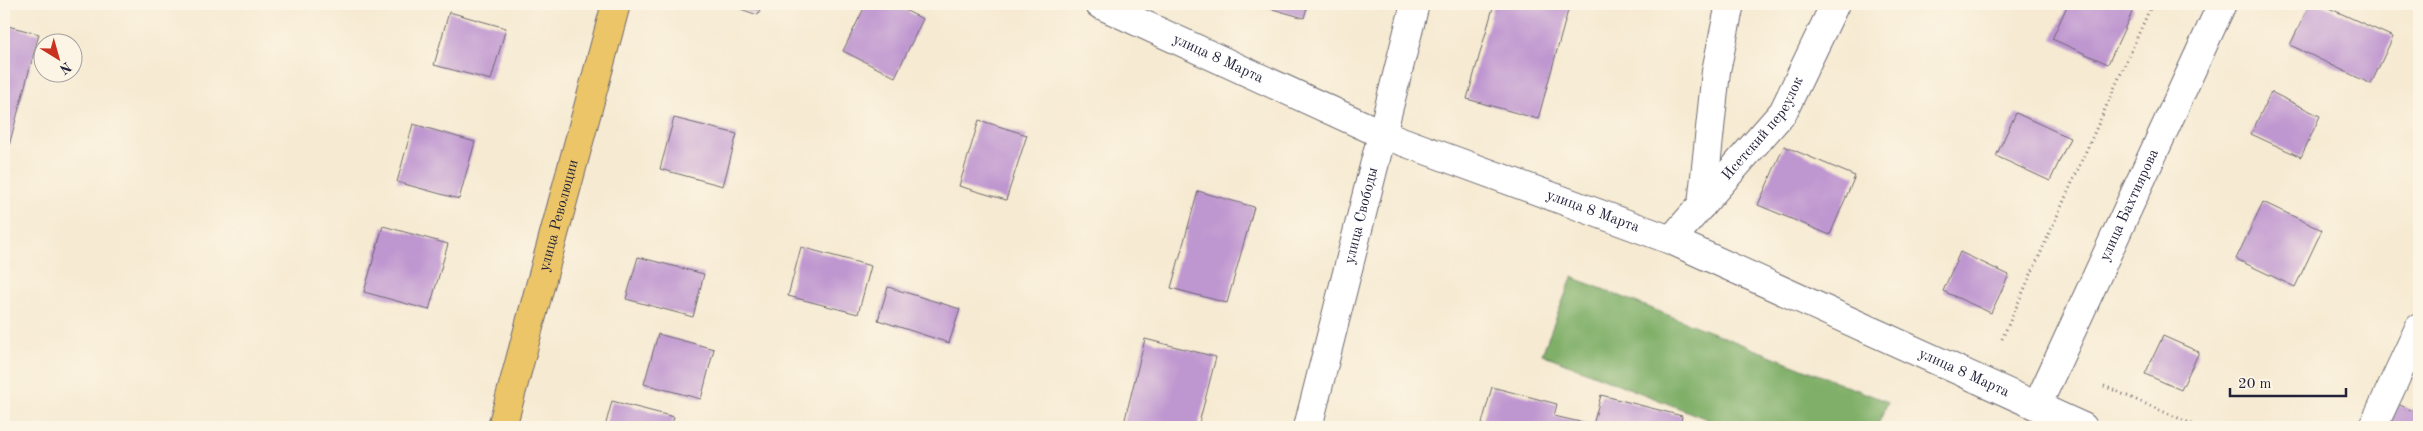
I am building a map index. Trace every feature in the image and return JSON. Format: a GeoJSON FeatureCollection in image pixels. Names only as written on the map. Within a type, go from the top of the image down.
{"type":"FeatureCollection","features":[{"type":"Feature","properties":{"kind":"main road","name":"улица Революции"},"geometry":{"type":"LineString","coordinates":[[502,427],[616,4]]}},
{"type":"Feature","properties":{"kind":"street","name":"улица 8 Марта"},"geometry":{"type":"LineString","coordinates":[[1099,4],[1382,134],[1671,240],[2084,427]]}},
{"type":"Feature","properties":{"kind":"street","name":"улица Свободы"},"geometry":{"type":"LineString","coordinates":[[1308,427],[1415,4]]}},
{"type":"Feature","properties":{"kind":"street"},"geometry":{"type":"LineString","coordinates":[[1702,205],[1716,71],[1730,4]]}},
{"type":"Feature","properties":{"kind":"street","name":"Исетский переулок"},"geometry":{"type":"LineString","coordinates":[[1671,240],[1783,112],[1835,4]]}},
{"type":"Feature","properties":{"kind":"street","name":"улица Бахтиярова"},"geometry":{"type":"LineString","coordinates":[[2037,406],[2222,4]]}},
{"type":"Feature","properties":{"kind":"street"},"geometry":{"type":"LineString","coordinates":[[2373,427],[2419,328]]}},
{"type":"Feature","properties":{"kind":"path"},"geometry":{"type":"LineString","coordinates":[[2002,339],[2152,4]]}},
{"type":"Feature","properties":{"kind":"path"},"geometry":{"type":"LineString","coordinates":[[2104,386],[2199,427]]}},
{"type":"Feature","properties":{"kind":"green space"},"geometry":{"type":"Polygon","coordinates":[[[1572,277],[1888,402],[1877,427],[1727,427],[1542,354],[1572,277]]]}},
{"type":"Feature","properties":{"kind":"building"},"geometry":{"type":"Polygon","coordinates":[[[726,4],[762,4],[758,15],[726,4]]]}},
{"type":"Feature","properties":{"kind":"building"},"geometry":{"type":"Polygon","coordinates":[[[866,4],[892,4],[923,19],[895,77],[843,51],[866,4]]]}},
{"type":"Feature","properties":{"kind":"building"},"geometry":{"type":"Polygon","coordinates":[[[1255,4],[1308,4],[1304,18],[1255,4]]]}},
{"type":"Feature","properties":{"kind":"building"},"geometry":{"type":"Polygon","coordinates":[[[1494,4],[1557,4],[1569,7],[1538,119],[1467,99],[1494,4]]]}},
{"type":"Feature","properties":{"kind":"building"},"geometry":{"type":"Polygon","coordinates":[[[2068,4],[2125,4],[2134,8],[2108,64],[2052,39],[2068,4]]]}},
{"type":"Feature","properties":{"kind":"building"},"geometry":{"type":"Polygon","coordinates":[[[2310,4],[2320,4],[2393,37],[2371,84],[2290,45],[2310,4]]]}},
{"type":"Feature","properties":{"kind":"building"},"geometry":{"type":"Polygon","coordinates":[[[449,12],[506,28],[491,80],[434,65],[449,12]]]}},
{"type":"Feature","properties":{"kind":"building"},"geometry":{"type":"Polygon","coordinates":[[[4,25],[32,32],[32,60],[4,164],[4,25]]]}},
{"type":"Feature","properties":{"kind":"building"},"geometry":{"type":"Polygon","coordinates":[[[2271,92],[2320,116],[2301,157],[2251,134],[2271,92]]]}},
{"type":"Feature","properties":{"kind":"building"},"geometry":{"type":"Polygon","coordinates":[[[2016,113],[2070,138],[2050,181],[1996,156],[2016,113]]]}},
{"type":"Feature","properties":{"kind":"building"},"geometry":{"type":"Polygon","coordinates":[[[674,118],[737,134],[723,186],[660,169],[674,118]]]}},
{"type":"Feature","properties":{"kind":"building"},"geometry":{"type":"Polygon","coordinates":[[[979,120],[1027,135],[1006,200],[959,186],[979,120]]]}},
{"type":"Feature","properties":{"kind":"building"},"geometry":{"type":"Polygon","coordinates":[[[413,124],[475,142],[459,199],[397,182],[413,124]]]}},
{"type":"Feature","properties":{"kind":"building"},"geometry":{"type":"Polygon","coordinates":[[[1784,146],[1855,176],[1830,235],[1758,205],[1784,146]]]}},
{"type":"Feature","properties":{"kind":"building"},"geometry":{"type":"Polygon","coordinates":[[[1198,191],[1254,207],[1227,303],[1171,288],[1198,191]]]}},
{"type":"Feature","properties":{"kind":"building"},"geometry":{"type":"Polygon","coordinates":[[[2263,202],[2322,230],[2295,287],[2236,259],[2263,202]]]}},
{"type":"Feature","properties":{"kind":"building"},"geometry":{"type":"Polygon","coordinates":[[[383,226],[448,244],[429,310],[364,292],[383,226]]]}},
{"type":"Feature","properties":{"kind":"building"},"geometry":{"type":"Polygon","coordinates":[[[801,247],[871,266],[858,314],[788,296],[801,247]]]}},
{"type":"Feature","properties":{"kind":"building"},"geometry":{"type":"Polygon","coordinates":[[[1960,252],[2009,275],[1991,313],[1943,291],[1960,252]]]}},
{"type":"Feature","properties":{"kind":"building"},"geometry":{"type":"Polygon","coordinates":[[[638,257],[704,274],[693,317],[626,299],[638,257]]]}},
{"type":"Feature","properties":{"kind":"building"},"geometry":{"type":"Polygon","coordinates":[[[888,287],[960,309],[949,343],[878,320],[888,287]]]}},
{"type":"Feature","properties":{"kind":"building"},"geometry":{"type":"Polygon","coordinates":[[[658,334],[714,349],[701,399],[644,384],[658,334]]]}},
{"type":"Feature","properties":{"kind":"building"},"geometry":{"type":"Polygon","coordinates":[[[2163,336],[2199,352],[2181,390],[2145,374],[2163,336]]]}},
{"type":"Feature","properties":{"kind":"building"},"geometry":{"type":"Polygon","coordinates":[[[1145,339],[1216,357],[1198,427],[1123,427],[1145,339]]]}},
{"type":"Feature","properties":{"kind":"building"},"geometry":{"type":"Polygon","coordinates":[[[1492,387],[1557,404],[1554,416],[1593,425],[1601,395],[1682,416],[1680,427],[1481,427],[1492,387]]]}},
{"type":"Feature","properties":{"kind":"building"},"geometry":{"type":"Polygon","coordinates":[[[612,401],[674,417],[671,427],[605,427],[612,401]]]}},
{"type":"Feature","properties":{"kind":"building"},"geometry":{"type":"Polygon","coordinates":[[[2398,404],[2419,414],[2419,427],[2386,427],[2398,404]]]}}]}
